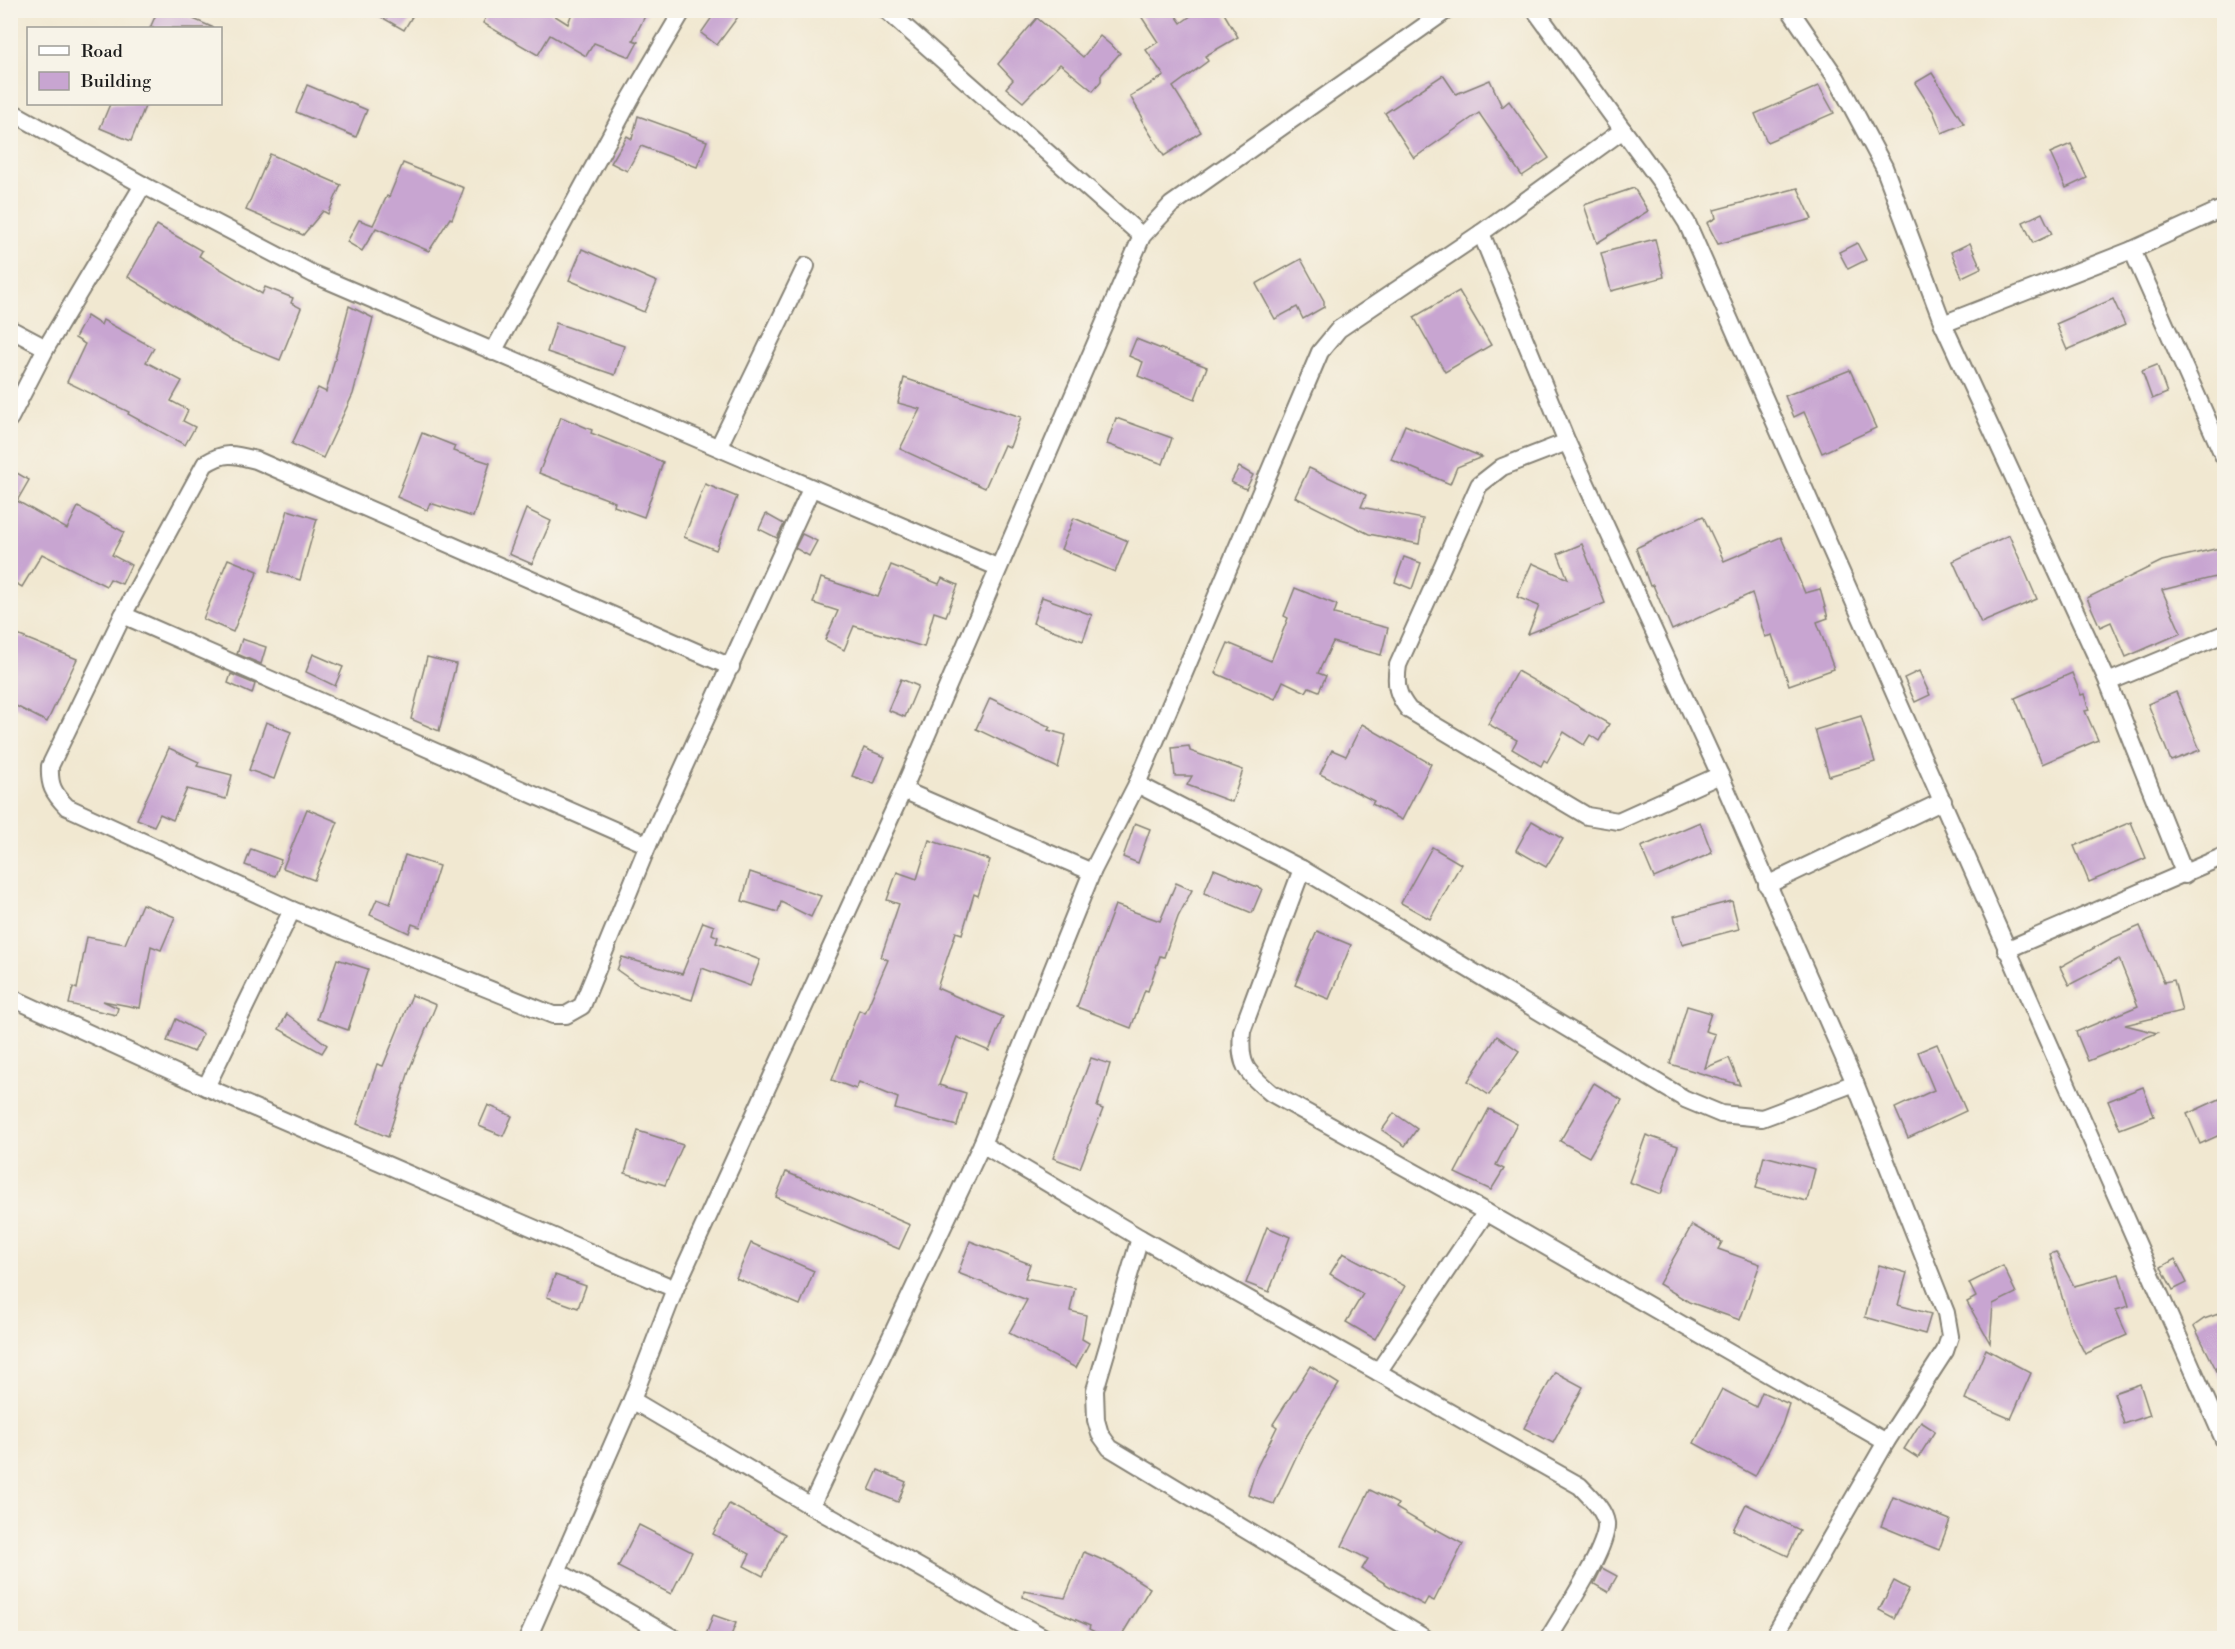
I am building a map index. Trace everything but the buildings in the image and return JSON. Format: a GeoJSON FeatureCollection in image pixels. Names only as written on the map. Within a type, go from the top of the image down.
{"type":"FeatureCollection","features":[{"type":"Feature","properties":{"kind":"street"},"geometry":{"type":"LineString","coordinates":[[493,352],[631,98],[683,10]]}},
{"type":"Feature","properties":{"kind":"street"},"geometry":{"type":"LineString","coordinates":[[886,10],[1142,236]]}},
{"type":"Feature","properties":{"kind":"street"},"geometry":{"type":"LineString","coordinates":[[528,1638],[632,1400],[675,1289],[903,790],[997,567],[1142,236],[1171,205],[1447,10]]}},
{"type":"Feature","properties":{"kind":"street"},"geometry":{"type":"LineString","coordinates":[[1535,10],[1623,130],[1687,223],[2224,1440]]}},
{"type":"Feature","properties":{"kind":"street"},"geometry":{"type":"LineString","coordinates":[[1790,10],[1837,79],[1884,167],[1943,324],[2108,682],[2185,875]]}},
{"type":"Feature","properties":{"kind":"street"},"geometry":{"type":"LineString","coordinates":[[10,111],[143,185],[313,274],[997,567]]}},
{"type":"Feature","properties":{"kind":"street"},"geometry":{"type":"LineString","coordinates":[[811,1506],[982,1144],[1092,872],[1137,784],[1320,352],[1339,329],[1480,233],[1623,130]]}},
{"type":"Feature","properties":{"kind":"street"},"geometry":{"type":"LineString","coordinates":[[10,418],[46,348],[143,185]]}},
{"type":"Feature","properties":{"kind":"street"},"geometry":{"type":"LineString","coordinates":[[1943,324],[2133,250],[2224,208]]}},
{"type":"Feature","properties":{"kind":"street"},"geometry":{"type":"LineString","coordinates":[[1480,233],[1566,442],[1720,775],[1854,1083],[1946,1313],[1950,1336],[1945,1351],[1886,1442],[1773,1638]]}},
{"type":"Feature","properties":{"kind":"street"},"geometry":{"type":"LineString","coordinates":[[2133,250],[2218,423],[2224,457]]}},
{"type":"Feature","properties":{"kind":"street"},"geometry":{"type":"LineString","coordinates":[[719,446],[806,266]]}},
{"type":"Feature","properties":{"kind":"street"},"geometry":{"type":"LineString","coordinates":[[10,329],[46,348]]}},
{"type":"Feature","properties":{"kind":"street"},"geometry":{"type":"LineString","coordinates":[[1566,442],[1502,467],[1479,485],[1398,665],[1395,685],[1400,699],[1409,710],[1587,816],[1618,821],[1720,775]]}},
{"type":"Feature","properties":{"kind":"street"},"geometry":{"type":"LineString","coordinates":[[731,667],[256,460],[235,454],[218,455],[205,464],[123,615],[50,766],[50,783],[55,795],[67,807],[292,910],[553,1015],[566,1015],[582,1006],[648,845],[731,667],[811,489]]}},
{"type":"Feature","properties":{"kind":"street"},"geometry":{"type":"LineString","coordinates":[[123,615],[648,845]]}},
{"type":"Feature","properties":{"kind":"street"},"geometry":{"type":"LineString","coordinates":[[2108,682],[2224,634]]}},
{"type":"Feature","properties":{"kind":"street"},"geometry":{"type":"LineString","coordinates":[[1137,784],[1302,869],[1685,1099],[1720,1114],[1762,1118],[1854,1083]]}},
{"type":"Feature","properties":{"kind":"street"},"geometry":{"type":"LineString","coordinates":[[903,790],[1092,872]]}},
{"type":"Feature","properties":{"kind":"street"},"geometry":{"type":"LineString","coordinates":[[1767,885],[1943,801]]}},
{"type":"Feature","properties":{"kind":"street"},"geometry":{"type":"LineString","coordinates":[[2006,950],[2185,875],[2224,856]]}},
{"type":"Feature","properties":{"kind":"street"},"geometry":{"type":"LineString","coordinates":[[1302,869],[1242,1031],[1240,1055],[1250,1075],[1270,1093],[1486,1212],[1886,1442]]}},
{"type":"Feature","properties":{"kind":"street"},"geometry":{"type":"LineString","coordinates":[[206,1088],[292,910]]}},
{"type":"Feature","properties":{"kind":"street"},"geometry":{"type":"LineString","coordinates":[[10,997],[206,1088],[675,1289]]}},
{"type":"Feature","properties":{"kind":"street"},"geometry":{"type":"LineString","coordinates":[[982,1144],[1140,1238],[1580,1486],[1597,1504],[1606,1523],[1604,1544],[1549,1638]]}},
{"type":"Feature","properties":{"kind":"street"},"geometry":{"type":"LineString","coordinates":[[1378,1372],[1486,1212]]}},
{"type":"Feature","properties":{"kind":"street"},"geometry":{"type":"LineString","coordinates":[[1140,1238],[1095,1390],[1096,1420],[1100,1434],[1110,1448],[1425,1638]]}},
{"type":"Feature","properties":{"kind":"street"},"geometry":{"type":"LineString","coordinates":[[632,1400],[811,1506],[1045,1638]]}},
{"type":"Feature","properties":{"kind":"street"},"geometry":{"type":"LineString","coordinates":[[557,1571],[673,1638]]}}]}
